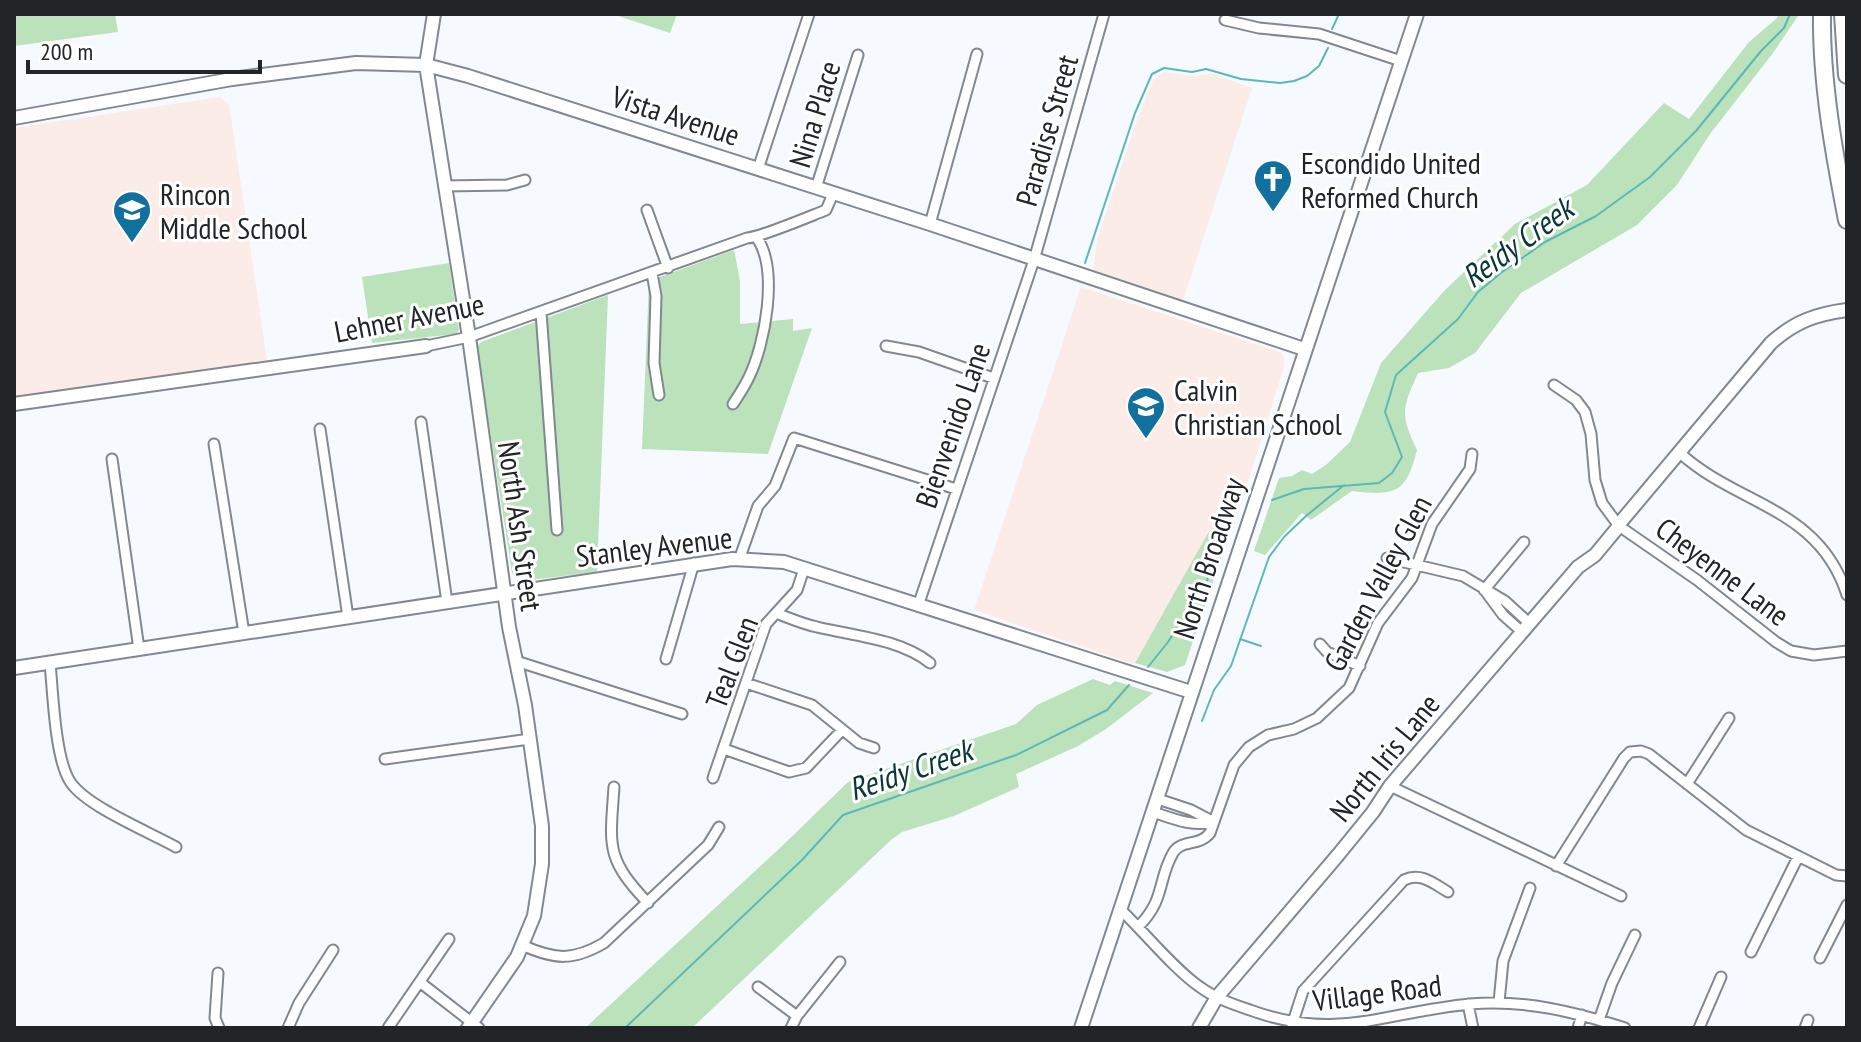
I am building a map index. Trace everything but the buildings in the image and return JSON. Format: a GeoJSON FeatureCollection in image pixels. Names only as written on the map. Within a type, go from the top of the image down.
{"type":"FeatureCollection","features":[{"type":"Feature","properties":{"kind":"highway"},"geometry":{"type":"LineString","coordinates":[[1822,14],[1821,38],[1847,220]]}},
{"type":"Feature","properties":{"kind":"highway"},"geometry":{"type":"LineString","coordinates":[[1843,14],[1847,75]]}},
{"type":"Feature","properties":{"kind":"street","name":"North Ash Street"},"geometry":{"type":"LineString","coordinates":[[434,14],[426,65],[542,826],[542,864],[534,916],[522,945],[473,1026]]}},
{"type":"Feature","properties":{"kind":"street"},"geometry":{"type":"LineString","coordinates":[[758,169],[809,14]]}},
{"type":"Feature","properties":{"kind":"street","name":"Paradise Street"},"geometry":{"type":"LineString","coordinates":[[1034,260],[1104,14]]}},
{"type":"Feature","properties":{"kind":"street","name":"North Broadway"},"geometry":{"type":"LineString","coordinates":[[1081,1028],[1417,14]]}},
{"type":"Feature","properties":{"kind":"street"},"geometry":{"type":"LineString","coordinates":[[1225,20],[1259,28],[1319,34],[1401,61]]}},
{"type":"Feature","properties":{"kind":"street"},"geometry":{"type":"LineString","coordinates":[[930,224],[977,54]]}},
{"type":"Feature","properties":{"kind":"street","name":"Nina Place"},"geometry":{"type":"LineString","coordinates":[[816,188],[858,55]]}},
{"type":"Feature","properties":{"kind":"street","name":"Vista Avenue"},"geometry":{"type":"LineString","coordinates":[[14,118],[232,79],[356,63],[426,65],[930,224],[1304,349]]}},
{"type":"Feature","properties":{"kind":"street"},"geometry":{"type":"LineString","coordinates":[[444,186],[507,185],[525,180]]}},
{"type":"Feature","properties":{"kind":"street","name":"Lehner Avenue"},"geometry":{"type":"LineString","coordinates":[[14,404],[426,346],[469,337],[747,238],[757,238],[768,230],[826,210],[833,194]]}},
{"type":"Feature","properties":{"kind":"street"},"geometry":{"type":"LineString","coordinates":[[647,210],[668,268]]}},
{"type":"Feature","properties":{"kind":"street"},"geometry":{"type":"LineString","coordinates":[[733,404],[750,377],[767,319],[767,278],[763,250],[757,238]]}},
{"type":"Feature","properties":{"kind":"street","name":"Bienvenido Lane"},"geometry":{"type":"LineString","coordinates":[[918,606],[1034,260]]}},
{"type":"Feature","properties":{"kind":"street"},"geometry":{"type":"LineString","coordinates":[[652,273],[656,296],[654,363],[659,395]]}},
{"type":"Feature","properties":{"kind":"street","name":"North Iris Lane"},"geometry":{"type":"LineString","coordinates":[[1199,1028],[1217,997],[1338,855],[1390,786],[1578,567],[1595,555],[1777,337],[1809,317],[1847,310]]}},
{"type":"Feature","properties":{"kind":"street"},"geometry":{"type":"LineString","coordinates":[[541,312],[557,530]]}},
{"type":"Feature","properties":{"kind":"street"},"geometry":{"type":"LineString","coordinates":[[886,346],[919,352],[993,378]]}},
{"type":"Feature","properties":{"kind":"street","name":"Cheyenne Lane"},"geometry":{"type":"LineString","coordinates":[[1554,385],[1576,400],[1585,412],[1602,503],[1619,525],[1791,651],[1814,655],[1847,651]]}},
{"type":"Feature","properties":{"kind":"street"},"geometry":{"type":"LineString","coordinates":[[421,422],[447,602]]}},
{"type":"Feature","properties":{"kind":"street"},"geometry":{"type":"LineString","coordinates":[[320,429],[348,617]]}},
{"type":"Feature","properties":{"kind":"street"},"geometry":{"type":"LineString","coordinates":[[739,560],[758,506],[775,486],[794,438],[956,489]]}},
{"type":"Feature","properties":{"kind":"street"},"geometry":{"type":"LineString","coordinates":[[214,444],[244,633]]}},
{"type":"Feature","properties":{"kind":"street"},"geometry":{"type":"LineString","coordinates":[[1680,453],[1713,478],[1784,514],[1800,526],[1823,549],[1847,595]]}},
{"type":"Feature","properties":{"kind":"street","name":"Garden Valley Glen"},"geometry":{"type":"LineString","coordinates":[[1214,822],[1234,765],[1240,757],[1259,740],[1305,725],[1326,712],[1349,688],[1378,623],[1406,588],[1432,524],[1470,469],[1472,454]]}},
{"type":"Feature","properties":{"kind":"street"},"geometry":{"type":"LineString","coordinates":[[112,459],[139,649]]}},
{"type":"Feature","properties":{"kind":"street"},"geometry":{"type":"LineString","coordinates":[[1484,590],[1524,542]]}},
{"type":"Feature","properties":{"kind":"street"},"geometry":{"type":"LineString","coordinates":[[1387,558],[1463,576],[1505,601],[1525,627]]}},
{"type":"Feature","properties":{"kind":"street","name":"Stanley Avenue"},"geometry":{"type":"LineString","coordinates":[[14,668],[694,563],[739,560],[784,562],[1191,692]]}},
{"type":"Feature","properties":{"kind":"street"},"geometry":{"type":"LineString","coordinates":[[666,659],[694,563]]}},
{"type":"Feature","properties":{"kind":"street","name":"Teal Glen"},"geometry":{"type":"LineString","coordinates":[[713,778],[766,624],[797,590],[804,569]]}},
{"type":"Feature","properties":{"kind":"street"},"geometry":{"type":"LineString","coordinates":[[776,613],[812,626],[903,647],[918,653],[930,663]]}},
{"type":"Feature","properties":{"kind":"street"},"geometry":{"type":"LineString","coordinates":[[1320,644],[1327,652],[1360,666]]}},
{"type":"Feature","properties":{"kind":"street"},"geometry":{"type":"LineString","coordinates":[[516,661],[682,714]]}},
{"type":"Feature","properties":{"kind":"street"},"geometry":{"type":"LineString","coordinates":[[50,663],[62,762],[71,783],[88,800],[176,847]]}},
{"type":"Feature","properties":{"kind":"street"},"geometry":{"type":"LineString","coordinates":[[746,683],[812,705],[859,743],[874,748]]}},
{"type":"Feature","properties":{"kind":"street"},"geometry":{"type":"LineString","coordinates":[[1687,784],[1729,718]]}},
{"type":"Feature","properties":{"kind":"street"},"geometry":{"type":"LineString","coordinates":[[724,749],[789,772],[798,771],[806,768],[842,730]]}},
{"type":"Feature","properties":{"kind":"street"},"geometry":{"type":"LineString","coordinates":[[385,759],[530,739]]}},
{"type":"Feature","properties":{"kind":"street"},"geometry":{"type":"LineString","coordinates":[[1556,866],[1630,752],[1641,751],[1649,754],[1746,830],[1836,875],[1847,876]]}},
{"type":"Feature","properties":{"kind":"street"},"geometry":{"type":"LineString","coordinates":[[1390,786],[1621,896]]}},
{"type":"Feature","properties":{"kind":"street"},"geometry":{"type":"LineString","coordinates":[[614,787],[612,850],[625,879],[648,903]]}},
{"type":"Feature","properties":{"kind":"street"},"geometry":{"type":"LineString","coordinates":[[1155,806],[1185,823],[1202,825],[1214,822]]}},
{"type":"Feature","properties":{"kind":"street"},"geometry":{"type":"LineString","coordinates":[[1138,927],[1155,908],[1173,853],[1182,845],[1205,840],[1214,822]]}},
{"type":"Feature","properties":{"kind":"street"},"geometry":{"type":"LineString","coordinates":[[522,945],[562,958],[585,954],[604,943],[708,845],[719,827]]}},
{"type":"Feature","properties":{"kind":"street"},"geometry":{"type":"LineString","coordinates":[[1751,952],[1798,857]]}},
{"type":"Feature","properties":{"kind":"street"},"geometry":{"type":"LineString","coordinates":[[1292,1025],[1303,991],[1404,880],[1413,876],[1424,878],[1448,892]]}},
{"type":"Feature","properties":{"kind":"street"},"geometry":{"type":"LineString","coordinates":[[1499,1002],[1503,961],[1530,888]]}},
{"type":"Feature","properties":{"kind":"street"},"geometry":{"type":"LineString","coordinates":[[1820,958],[1847,905]]}},
{"type":"Feature","properties":{"kind":"street","name":"Village Road"},"geometry":{"type":"LineString","coordinates":[[1122,911],[1197,985],[1217,997],[1292,1025],[1324,1028],[1352,1025],[1468,1004],[1499,1002],[1562,1010],[1625,1028]]}},
{"type":"Feature","properties":{"kind":"street"},"geometry":{"type":"LineString","coordinates":[[1599,1020],[1612,983],[1635,935]]}},
{"type":"Feature","properties":{"kind":"street"},"geometry":{"type":"LineString","coordinates":[[388,1028],[449,939]]}},
{"type":"Feature","properties":{"kind":"street"},"geometry":{"type":"LineString","coordinates":[[288,1028],[299,1003],[333,950]]}},
{"type":"Feature","properties":{"kind":"street"},"geometry":{"type":"LineString","coordinates":[[791,1028],[840,962]]}},
{"type":"Feature","properties":{"kind":"street"},"geometry":{"type":"LineString","coordinates":[[218,973],[215,1018],[219,1028]]}},
{"type":"Feature","properties":{"kind":"street"},"geometry":{"type":"LineString","coordinates":[[1699,1028],[1721,977]]}},
{"type":"Feature","properties":{"kind":"street"},"geometry":{"type":"LineString","coordinates":[[421,983],[473,1026]]}},
{"type":"Feature","properties":{"kind":"street"},"geometry":{"type":"LineString","coordinates":[[758,987],[797,1016]]}},
{"type":"Feature","properties":{"kind":"street"},"geometry":{"type":"LineString","coordinates":[[1468,1004],[1473,1028]]}},
{"type":"Feature","properties":{"kind":"street"},"geometry":{"type":"LineString","coordinates":[[1578,1028],[1582,1015]]}},
{"type":"Feature","properties":{"kind":"shaded area","name":"Calvin Christian School"},"geometry":{"type":"Polygon","coordinates":[[[1164,72],[1193,76],[1213,74],[1252,88],[1183,301],[1093,271],[1097,240],[1133,131],[1150,86],[1164,72]]]}},
{"type":"Feature","properties":{"kind":"shaded area","name":"Rincon Middle School"},"geometry":{"type":"Polygon","coordinates":[[[220,97],[229,104],[267,360],[14,398],[14,128],[220,97]]]}},
{"type":"Feature","properties":{"kind":"shaded area","name":"Calvin Christian School"},"geometry":{"type":"Polygon","coordinates":[[[1081,287],[1280,352],[1284,357],[1284,367],[1237,517],[1226,514],[1208,533],[1134,664],[974,610],[1081,287]]]}},
{"type":"Feature","properties":{"kind":"green space"},"geometry":{"type":"Polygon","coordinates":[[[14,14],[115,14],[118,32],[14,46],[14,14]]]}},
{"type":"Feature","properties":{"kind":"green space"},"geometry":{"type":"Polygon","coordinates":[[[612,14],[677,14],[670,33],[612,14]]]}},
{"type":"Feature","properties":{"kind":"green space"},"geometry":{"type":"Polygon","coordinates":[[[1778,14],[1798,16],[1710,134],[1677,185],[1637,225],[1521,293],[1475,353],[1449,368],[1418,373],[1405,412],[1417,450],[1403,484],[1389,492],[1352,491],[1311,520],[1302,513],[1265,555],[1254,551],[1279,478],[1302,470],[1312,474],[1350,442],[1381,363],[1445,290],[1515,224],[1587,185],[1664,103],[1689,119],[1749,42],[1778,14]]]}},
{"type":"Feature","properties":{"kind":"green space"},"geometry":{"type":"Polygon","coordinates":[[[734,250],[740,281],[740,324],[793,319],[793,331],[812,328],[768,454],[642,449],[649,281],[734,250]]]}},
{"type":"Feature","properties":{"kind":"green space"},"geometry":{"type":"Polygon","coordinates":[[[449,263],[459,330],[456,334],[372,343],[362,277],[449,263]]]}},
{"type":"Feature","properties":{"kind":"green space"},"geometry":{"type":"Polygon","coordinates":[[[608,295],[597,572],[522,581],[512,573],[477,347],[481,342],[608,295]]]}},
{"type":"Feature","properties":{"kind":"green space"},"geometry":{"type":"Polygon","coordinates":[[[1226,514],[1235,517],[1185,665],[1167,672],[1135,663],[1208,533],[1226,514]]]}},
{"type":"Feature","properties":{"kind":"green space"},"geometry":{"type":"Polygon","coordinates":[[[1093,679],[1110,685],[1115,681],[1153,693],[1078,746],[1016,774],[1019,787],[954,816],[902,832],[692,1028],[585,1028],[848,782],[1016,724],[1037,705],[1093,679]]]}},
{"type":"Feature","properties":{"kind":"waterway"},"geometry":{"type":"LineString","coordinates":[[1332,29],[1339,14]]}},
{"type":"Feature","properties":{"kind":"waterway","name":"Reidy Creek"},"geometry":{"type":"LineString","coordinates":[[1272,500],[1304,489],[1379,483],[1392,473],[1402,457],[1385,412],[1396,375],[1458,319],[1478,292],[1502,272],[1545,242],[1596,216],[1650,177],[1696,131],[1761,51],[1784,28],[1790,14]]}},
{"type":"Feature","properties":{"kind":"waterway"},"geometry":{"type":"LineString","coordinates":[[1085,263],[1135,113],[1152,74],[1164,68],[1192,72],[1206,69],[1241,79],[1280,83],[1294,81],[1307,76],[1319,66],[1328,48]]}},
{"type":"Feature","properties":{"kind":"waterway"},"geometry":{"type":"LineString","coordinates":[[1202,721],[1214,690],[1231,666],[1269,557],[1284,537],[1344,485]]}},
{"type":"Feature","properties":{"kind":"waterway","name":"Reidy Creek"},"geometry":{"type":"LineString","coordinates":[[1148,667],[1207,581],[1216,537],[1232,527]]}},
{"type":"Feature","properties":{"kind":"waterway"},"geometry":{"type":"LineString","coordinates":[[1240,639],[1261,646]]}},
{"type":"Feature","properties":{"kind":"waterway","name":"Reidy Creek"},"geometry":{"type":"LineString","coordinates":[[625,1028],[802,860],[843,815],[1016,755],[1107,710],[1129,685]]}},
{"type":"Feature","properties":{"kind":"place","name":"Escondido United Reformed Church"},"geometry":{"type":"Point","coordinates":[1273,213]}},
{"type":"Feature","properties":{"kind":"place","name":"Rincon Middle School"},"geometry":{"type":"Point","coordinates":[132,244]}},
{"type":"Feature","properties":{"kind":"place","name":"Calvin Christian School"},"geometry":{"type":"Point","coordinates":[1146,440]}}]}
